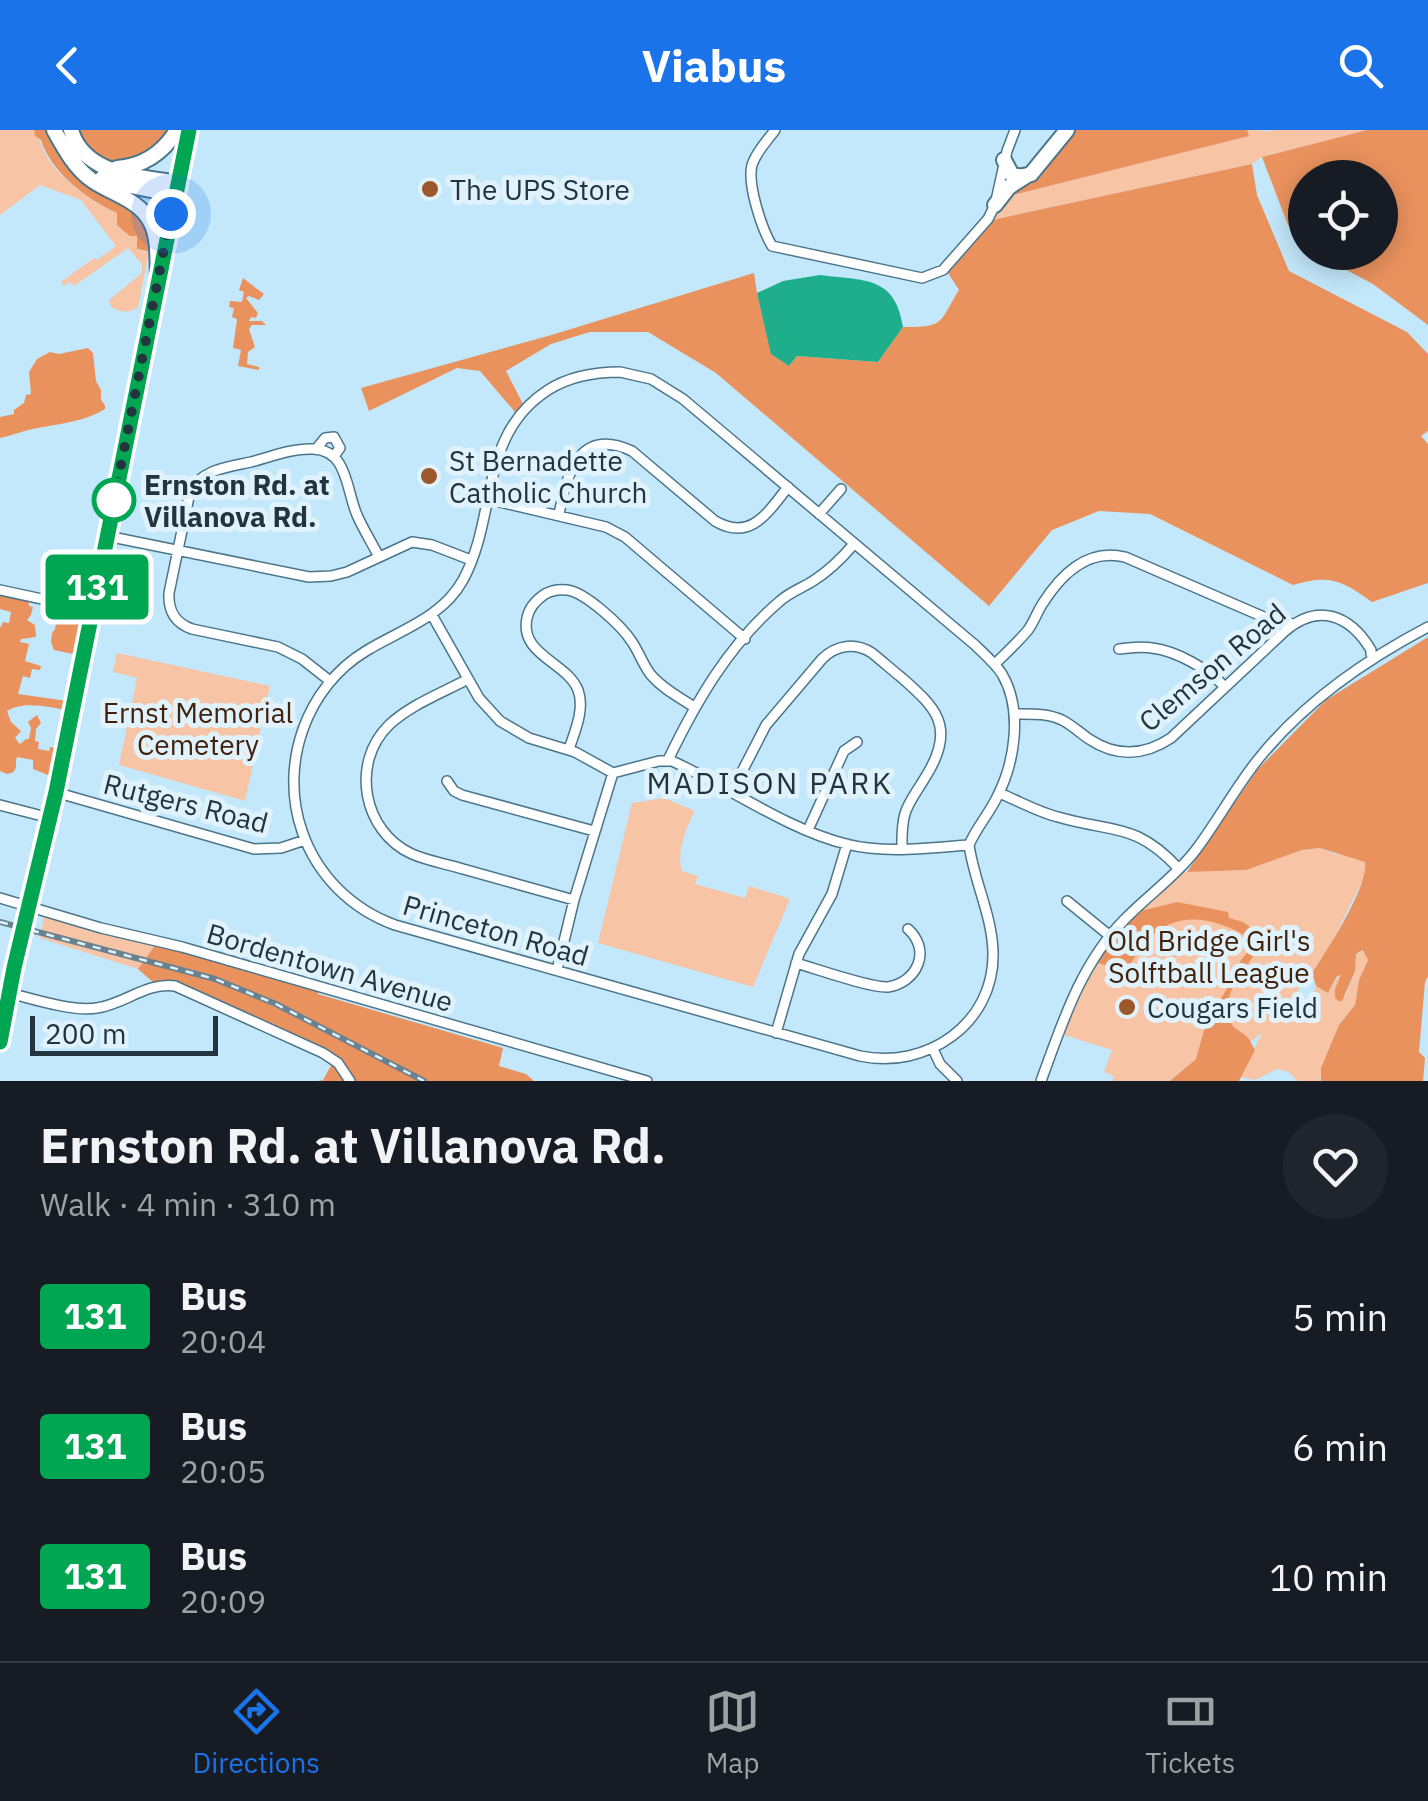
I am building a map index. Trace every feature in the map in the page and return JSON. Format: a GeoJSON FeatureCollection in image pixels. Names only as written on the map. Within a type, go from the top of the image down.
{"type":"FeatureCollection","features":[{"type":"Feature","properties":{"kind":"highway"},"geometry":{"type":"LineString","coordinates":[[54,130],[68,156],[89,179],[138,206],[147,216],[155,233],[158,278]]}},
{"type":"Feature","properties":{"kind":"highway"},"geometry":{"type":"LineString","coordinates":[[71,130],[77,146],[90,160],[176,189]]}},
{"type":"Feature","properties":{"kind":"highway"},"geometry":{"type":"LineString","coordinates":[[108,168],[129,167],[150,159],[166,146],[176,130]]}},
{"type":"Feature","properties":{"kind":"highway"},"geometry":{"type":"LineString","coordinates":[[996,205],[1009,187],[1031,174],[1067,130]]}},
{"type":"Feature","properties":{"kind":"highway"},"geometry":{"type":"LineString","coordinates":[[1004,160],[1012,175],[1026,176]]}},
{"type":"Feature","properties":{"kind":"highway"},"geometry":{"type":"LineString","coordinates":[[78,167],[111,182],[176,189]]}},
{"type":"Feature","properties":{"kind":"street"},"geometry":{"type":"LineString","coordinates":[[0,1042],[56,792],[189,130]]}},
{"type":"Feature","properties":{"kind":"street"},"geometry":{"type":"LineString","coordinates":[[775,130],[751,168],[765,234],[772,246],[922,278],[943,270],[973,238],[996,205],[1004,160],[1015,130]]}},
{"type":"Feature","properties":{"kind":"street","name":"Princeton Road"},"geometry":{"type":"LineString","coordinates":[[608,372],[644,377],[676,394],[994,664],[1010,690],[1014,714],[1010,758],[999,793],[969,846],[992,939],[991,973],[985,993],[954,1035],[933,1049],[904,1058],[874,1059],[406,928],[377,918],[333,884],[305,840],[294,798],[296,754],[308,716],[330,681],[346,666],[432,615],[460,586],[472,560],[487,499],[510,428],[544,392],[589,374],[608,372]]}},
{"type":"Feature","properties":{"kind":"street"},"geometry":{"type":"LineString","coordinates":[[316,449],[323,440],[334,438],[340,448],[334,456]]}},
{"type":"Feature","properties":{"kind":"street"},"geometry":{"type":"LineString","coordinates":[[559,514],[573,464],[588,450],[603,445],[632,451],[715,521],[729,528],[758,522],[788,487]]}},
{"type":"Feature","properties":{"kind":"street"},"geometry":{"type":"LineString","coordinates":[[330,681],[302,659],[278,647],[180,624],[168,602],[188,496],[199,478],[214,470],[316,449],[334,456],[343,470],[357,515],[379,557]]}},
{"type":"Feature","properties":{"kind":"street"},"geometry":{"type":"LineString","coordinates":[[820,514],[841,489]]}},
{"type":"Feature","properties":{"kind":"street"},"geometry":{"type":"LineString","coordinates":[[487,499],[606,526],[624,536],[744,638]]}},
{"type":"Feature","properties":{"kind":"street"},"geometry":{"type":"LineString","coordinates":[[107,536],[315,577],[348,572],[418,542],[472,560]]}},
{"type":"Feature","properties":{"kind":"street"},"geometry":{"type":"LineString","coordinates":[[668,760],[694,707],[744,638],[779,601],[824,574],[854,544]]}},
{"type":"Feature","properties":{"kind":"street"},"geometry":{"type":"LineString","coordinates":[[994,664],[1026,632],[1070,570],[1082,561],[1103,555],[1129,558],[1266,618],[1294,624]]}},
{"type":"Feature","properties":{"kind":"street"},"geometry":{"type":"LineString","coordinates":[[0,590],[92,610]]}},
{"type":"Feature","properties":{"kind":"street"},"geometry":{"type":"LineString","coordinates":[[569,749],[580,714],[578,690],[569,677],[534,647],[526,630],[531,608],[551,592],[572,591],[585,597],[626,633],[656,680],[694,707]]}},
{"type":"Feature","properties":{"kind":"street"},"geometry":{"type":"LineString","coordinates":[[432,615],[484,705],[505,725],[529,738],[569,749],[613,773],[668,760],[808,830],[847,844],[902,849],[969,846]]}},
{"type":"Feature","properties":{"kind":"street","name":"Clemson Road"},"geometry":{"type":"LineString","coordinates":[[1014,714],[1048,715],[1066,722],[1108,750],[1134,753],[1160,746],[1171,738],[1294,624],[1320,616],[1341,619],[1360,632],[1370,654]]}},
{"type":"Feature","properties":{"kind":"street"},"geometry":{"type":"LineString","coordinates":[[1041,1081],[1076,989],[1110,936],[1195,851],[1254,764],[1337,684],[1428,627]]}},
{"type":"Feature","properties":{"kind":"street"},"geometry":{"type":"LineString","coordinates":[[732,791],[766,726],[822,658],[840,647],[860,648],[926,699],[939,722],[940,738],[934,761],[902,816],[902,849]]}},
{"type":"Feature","properties":{"kind":"street"},"geometry":{"type":"LineString","coordinates":[[1119,650],[1161,650],[1206,669],[1225,687]]}},
{"type":"Feature","properties":{"kind":"street"},"geometry":{"type":"LineString","coordinates":[[468,679],[399,717],[379,737],[369,758],[366,777],[375,819],[389,838],[412,854],[574,900]]}},
{"type":"Feature","properties":{"kind":"street"},"geometry":{"type":"LineString","coordinates":[[808,830],[844,751],[856,742]]}},
{"type":"Feature","properties":{"kind":"street"},"geometry":{"type":"LineString","coordinates":[[557,970],[613,773]]}},
{"type":"Feature","properties":{"kind":"street"},"geometry":{"type":"LineString","coordinates":[[446,782],[462,795],[594,831]]}},
{"type":"Feature","properties":{"kind":"street","name":"Rutgers Road"},"geometry":{"type":"LineString","coordinates":[[56,792],[248,848],[275,849],[305,840]]}},
{"type":"Feature","properties":{"kind":"street"},"geometry":{"type":"LineString","coordinates":[[999,793],[1055,816],[1140,836],[1159,848],[1179,869]]}},
{"type":"Feature","properties":{"kind":"street"},"geometry":{"type":"LineString","coordinates":[[0,804],[50,818]]}},
{"type":"Feature","properties":{"kind":"street"},"geometry":{"type":"LineString","coordinates":[[776,1032],[796,963],[832,894],[847,844]]}},
{"type":"Feature","properties":{"kind":"street","name":"Bordentown Avenue"},"geometry":{"type":"LineString","coordinates":[[0,898],[647,1081]]}},
{"type":"Feature","properties":{"kind":"street"},"geometry":{"type":"LineString","coordinates":[[1067,901],[1110,936]]}},
{"type":"Feature","properties":{"kind":"street"},"geometry":{"type":"LineString","coordinates":[[796,963],[876,986],[894,986],[908,978],[919,961],[917,939],[908,929]]}},
{"type":"Feature","properties":{"kind":"street"},"geometry":{"type":"LineString","coordinates":[[0,965],[14,968]]}},
{"type":"Feature","properties":{"kind":"street"},"geometry":{"type":"LineString","coordinates":[[9,992],[90,1009],[159,985],[179,987],[323,1053],[338,1063],[350,1081]]}},
{"type":"Feature","properties":{"kind":"street"},"geometry":{"type":"LineString","coordinates":[[933,1049],[957,1081]]}},
{"type":"Feature","properties":{"kind":"green space"},"geometry":{"type":"Polygon","coordinates":[[[0,130],[34,130],[49,160],[65,179],[117,213],[117,225],[137,236],[137,249],[149,252],[138,307],[121,311],[111,307],[109,300],[142,273],[142,264],[128,248],[74,286],[61,282],[116,246],[81,200],[40,185],[0,215],[0,130]]]}},
{"type":"Feature","properties":{"kind":"green space"},"geometry":{"type":"Polygon","coordinates":[[[1247,130],[1367,130],[1262,157],[1252,164],[992,220],[1005,197],[1248,136],[1247,130]]]}},
{"type":"Feature","properties":{"kind":"green space","name":"Ernst Memorial Cemetery"},"geometry":{"type":"Polygon","coordinates":[[[117,653],[270,686],[245,801],[119,765],[137,678],[113,672],[117,653]]]}},
{"type":"Feature","properties":{"kind":"green space"},"geometry":{"type":"Polygon","coordinates":[[[664,798],[695,811],[680,857],[682,871],[698,876],[695,884],[745,898],[749,886],[790,899],[753,987],[598,943],[632,803],[664,798]]]}},
{"type":"Feature","properties":{"kind":"green space","name":"Old Bridge Girl's Solftball League"},"geometry":{"type":"Polygon","coordinates":[[[1321,848],[1365,862],[1367,871],[1329,948],[1287,1006],[1310,1004],[1316,986],[1328,993],[1339,975],[1345,997],[1355,971],[1356,955],[1364,950],[1368,960],[1359,980],[1355,1005],[1339,1025],[1321,1081],[1297,1081],[1289,1072],[1277,1069],[1255,1080],[1241,1077],[1262,1033],[1250,1046],[1196,1059],[1170,1081],[1112,1081],[1114,1076],[1104,1072],[1112,1050],[1058,1033],[1092,961],[1179,869],[1246,870],[1302,850],[1321,848]]]}},
{"type":"Feature","properties":{"kind":"green space"},"geometry":{"type":"Polygon","coordinates":[[[45,911],[158,941],[138,969],[40,938],[45,911]]]}},
{"type":"Feature","properties":{"kind":"shaded area"},"geometry":{"type":"Polygon","coordinates":[[[34,130],[54,130],[68,156],[138,206],[157,253],[137,249],[137,236],[130,236],[117,225],[117,213],[93,200],[61,173],[34,130]]]}},
{"type":"Feature","properties":{"kind":"shaded area"},"geometry":{"type":"Polygon","coordinates":[[[75,130],[168,130],[147,155],[114,163],[91,154],[75,130]]]}},
{"type":"Feature","properties":{"kind":"shaded area"},"geometry":{"type":"Polygon","coordinates":[[[1072,130],[1247,130],[1249,136],[1005,197],[1072,130]]]}},
{"type":"Feature","properties":{"kind":"shaded area"},"geometry":{"type":"Polygon","coordinates":[[[1367,130],[1428,130],[1428,325],[1373,284],[1346,270],[1398,270],[1398,160],[1288,160],[1288,225],[1262,157],[1367,130]]]}},
{"type":"Feature","properties":{"kind":"shaded area"},"geometry":{"type":"Polygon","coordinates":[[[1252,164],[1257,195],[1288,270],[1407,332],[1428,354],[1428,431],[1421,436],[1428,444],[1428,583],[1372,602],[1335,581],[1293,585],[1150,514],[1099,511],[1052,530],[989,606],[716,373],[648,332],[590,332],[551,344],[506,371],[523,404],[515,412],[480,371],[457,368],[369,411],[361,388],[754,273],[772,354],[789,366],[797,356],[878,362],[903,327],[927,326],[943,317],[959,290],[948,273],[992,220],[1252,164]]]}},
{"type":"Feature","properties":{"kind":"shaded area"},"geometry":{"type":"Polygon","coordinates":[[[820,275],[863,280],[885,289],[893,298],[903,327],[878,362],[797,356],[789,366],[771,354],[757,293],[783,281],[820,275]]]}},
{"type":"Feature","properties":{"kind":"shaded area"},"geometry":{"type":"Polygon","coordinates":[[[243,278],[264,294],[259,300],[246,298],[258,313],[249,321],[266,325],[252,325],[249,329],[255,347],[248,352],[247,364],[259,370],[238,366],[241,350],[233,348],[237,319],[232,317],[234,308],[229,307],[230,301],[242,302],[244,292],[239,290],[243,278]]]}},
{"type":"Feature","properties":{"kind":"shaded area"},"geometry":{"type":"Polygon","coordinates":[[[88,348],[93,353],[105,409],[79,420],[0,438],[0,417],[14,414],[26,395],[31,394],[29,372],[37,359],[50,352],[88,348]]]}},
{"type":"Feature","properties":{"kind":"shaded area"},"geometry":{"type":"Polygon","coordinates":[[[0,590],[28,596],[29,606],[33,607],[27,620],[35,625],[36,637],[20,642],[29,644],[25,661],[41,666],[40,670],[32,669],[30,678],[23,676],[18,694],[74,702],[72,711],[30,705],[7,711],[11,722],[21,731],[15,738],[20,744],[29,739],[28,722],[37,715],[41,723],[36,729],[38,749],[64,749],[58,779],[33,769],[33,760],[17,757],[14,772],[0,771],[0,628],[3,622],[9,623],[11,612],[0,609],[0,590]]]}},
{"type":"Feature","properties":{"kind":"shaded area"},"geometry":{"type":"Polygon","coordinates":[[[60,603],[86,608],[78,655],[54,650],[51,642],[60,603]]]}},
{"type":"Feature","properties":{"kind":"shaded area"},"geometry":{"type":"Polygon","coordinates":[[[1428,637],[1428,976],[1419,1052],[1425,1058],[1423,1081],[1321,1081],[1321,1068],[1339,1025],[1355,1005],[1359,980],[1368,960],[1363,950],[1356,954],[1355,971],[1342,1001],[1335,998],[1341,975],[1328,993],[1316,986],[1312,973],[1354,902],[1365,862],[1320,848],[1302,850],[1246,870],[1187,872],[1258,769],[1326,700],[1428,637]]]}},
{"type":"Feature","properties":{"kind":"shaded area"},"geometry":{"type":"Polygon","coordinates":[[[1177,902],[1228,912],[1229,918],[1250,927],[1246,936],[1209,921],[1176,922],[1149,939],[1127,972],[1092,961],[1139,906],[1145,910],[1177,902]]]}},
{"type":"Feature","properties":{"kind":"shaded area"},"geometry":{"type":"Polygon","coordinates":[[[158,941],[318,987],[318,994],[503,1048],[499,1066],[526,1074],[534,1081],[318,1081],[323,1080],[334,1060],[154,983],[138,969],[158,941]]]}},
{"type":"Feature","properties":{"kind":"shaded area"},"geometry":{"type":"Polygon","coordinates":[[[1247,953],[1253,957],[1232,989],[1228,1008],[1233,1026],[1255,1050],[1239,1081],[1170,1081],[1196,1059],[1205,1027],[1216,1013],[1215,1006],[1247,953]]]}},
{"type":"Feature","properties":{"kind":"railway"},"geometry":{"type":"LineString","coordinates":[[0,922],[215,979],[276,1004],[424,1081]]}},
{"type":"Feature","properties":{"kind":"bus line","name":"131"},"geometry":{"type":"LineString","coordinates":[[0,1042],[56,792],[189,130]]}},
{"type":"Feature","properties":{"kind":"place","name":"The UPS Store"},"geometry":{"type":"Point","coordinates":[430,189]}},
{"type":"Feature","properties":{"kind":"place","name":"St Bernadette Catholic Church"},"geometry":{"type":"Point","coordinates":[429,476]}},
{"type":"Feature","properties":{"kind":"place","name":"Ernston Rd. at Villanova Rd."},"geometry":{"type":"Point","coordinates":[114,500]}},
{"type":"Feature","properties":{"kind":"place","name":"Cougars Field"},"geometry":{"type":"Point","coordinates":[1127,1007]}},
{"type":"Feature","properties":{"kind":"district","name":"MADISON PARK"},"geometry":{"type":"Point","coordinates":[770,782]}},
{"type":"Feature","properties":{"kind":"route"},"geometry":{"type":"LineString","coordinates":[[114,500],[171,214]]}}]}
